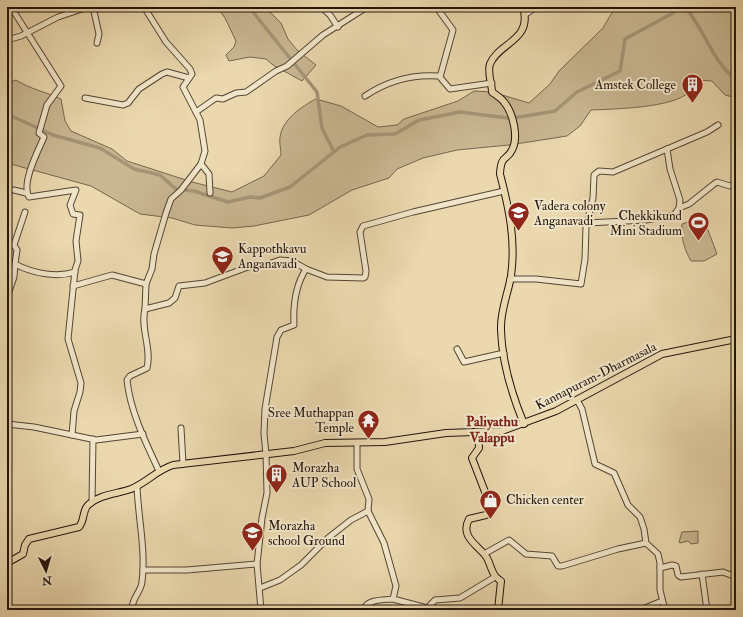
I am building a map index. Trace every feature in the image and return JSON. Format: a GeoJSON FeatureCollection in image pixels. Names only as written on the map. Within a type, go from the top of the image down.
{"type":"FeatureCollection","features":[{"type":"Feature","properties":{"kind":"main road"},"geometry":{"type":"LineString","coordinates":[[523,7],[526,15],[520,35],[496,55],[490,65],[492,92],[503,101],[508,108],[515,135],[512,150],[503,159],[500,174],[513,235],[510,279],[501,318],[501,342],[513,397],[524,424]]}},
{"type":"Feature","properties":{"kind":"main road","name":"Kannapuram-Dharmasala"},"geometry":{"type":"LineString","coordinates":[[92,502],[110,494],[137,486],[159,471],[173,465],[294,451],[325,443],[385,442],[446,433],[502,431],[556,411],[662,354],[736,339]]}},
{"type":"Feature","properties":{"kind":"main road"},"geometry":{"type":"LineString","coordinates":[[478,432],[479,448],[472,458],[492,510],[486,515],[469,519],[466,524],[466,531],[470,542],[484,554],[496,577],[500,579],[501,585],[498,610]]}},
{"type":"Feature","properties":{"kind":"main road"},"geometry":{"type":"LineString","coordinates":[[7,563],[23,554],[28,539],[79,527],[82,523],[85,508],[92,502]]}},
{"type":"Feature","properties":{"kind":"street"},"geometry":{"type":"LineString","coordinates":[[11,7],[61,86],[47,105],[40,130],[44,137],[29,177],[26,193]]}},
{"type":"Feature","properties":{"kind":"street"},"geometry":{"type":"LineString","coordinates":[[67,7],[70,13]]}},
{"type":"Feature","properties":{"kind":"street"},"geometry":{"type":"LineString","coordinates":[[7,40],[28,33],[58,17],[88,7]]}},
{"type":"Feature","properties":{"kind":"street"},"geometry":{"type":"LineString","coordinates":[[93,7],[99,34],[97,43]]}},
{"type":"Feature","properties":{"kind":"street"},"geometry":{"type":"LineString","coordinates":[[144,7],[166,42],[190,69],[192,74],[183,86],[200,120],[205,151],[202,164],[172,199],[166,212],[154,254],[152,269],[146,284],[145,309],[143,316],[149,361],[147,368],[130,376],[127,380],[130,400],[142,434],[159,471]]}},
{"type":"Feature","properties":{"kind":"street"},"geometry":{"type":"LineString","coordinates":[[322,7],[330,14],[338,26]]}},
{"type":"Feature","properties":{"kind":"street"},"geometry":{"type":"LineString","coordinates":[[196,112],[216,98],[223,99],[236,93],[246,92],[292,62],[323,35],[367,7]]}},
{"type":"Feature","properties":{"kind":"street"},"geometry":{"type":"LineString","coordinates":[[421,7],[437,8],[453,30],[440,77],[445,86],[450,88],[492,83]]}},
{"type":"Feature","properties":{"kind":"street"},"geometry":{"type":"LineString","coordinates":[[526,15],[536,7]]}},
{"type":"Feature","properties":{"kind":"street"},"geometry":{"type":"LineString","coordinates":[[85,98],[123,105],[128,103],[139,89],[162,74],[167,72],[189,78]]}},
{"type":"Feature","properties":{"kind":"street"},"geometry":{"type":"LineString","coordinates":[[364,96],[379,86],[395,81],[419,76],[440,77]]}},
{"type":"Feature","properties":{"kind":"street"},"geometry":{"type":"LineString","coordinates":[[510,279],[536,279],[580,284],[585,259],[587,223],[593,198],[594,175],[599,171],[613,172],[708,132],[718,125]]}},
{"type":"Feature","properties":{"kind":"street"},"geometry":{"type":"LineString","coordinates":[[587,223],[660,218],[674,215],[679,208],[680,200],[670,169],[667,149]]}},
{"type":"Feature","properties":{"kind":"street"},"geometry":{"type":"LineString","coordinates":[[202,164],[209,174],[210,193]]}},
{"type":"Feature","properties":{"kind":"street"},"geometry":{"type":"LineString","coordinates":[[679,208],[689,204],[704,190],[718,182],[730,186],[736,184]]}},
{"type":"Feature","properties":{"kind":"street"},"geometry":{"type":"LineString","coordinates":[[14,190],[26,193],[28,197],[76,190],[70,206],[73,214],[80,215],[76,241],[78,261],[73,286],[68,339],[81,383],[80,392],[74,411],[72,435]]}},
{"type":"Feature","properties":{"kind":"street"},"geometry":{"type":"LineString","coordinates":[[145,309],[170,303],[175,298],[179,286],[205,283],[248,266],[265,265],[280,260],[292,261],[306,269],[327,277],[363,278],[365,277],[366,270],[360,232],[363,226],[392,217],[504,191]]}},
{"type":"Feature","properties":{"kind":"street"},"geometry":{"type":"LineString","coordinates":[[7,297],[14,277],[17,250],[14,245],[25,212]]}},
{"type":"Feature","properties":{"kind":"street"},"geometry":{"type":"LineString","coordinates":[[7,244],[14,245]]}},
{"type":"Feature","properties":{"kind":"street"},"geometry":{"type":"LineString","coordinates":[[15,264],[41,274],[75,272]]}},
{"type":"Feature","properties":{"kind":"street"},"geometry":{"type":"LineString","coordinates":[[262,610],[256,564],[267,493],[264,434],[265,409],[275,348],[281,330],[294,325],[294,302],[306,269]]}},
{"type":"Feature","properties":{"kind":"street"},"geometry":{"type":"LineString","coordinates":[[73,286],[112,274],[146,284]]}},
{"type":"Feature","properties":{"kind":"street"},"geometry":{"type":"LineString","coordinates":[[457,350],[464,362],[504,353]]}},
{"type":"Feature","properties":{"kind":"street"},"geometry":{"type":"LineString","coordinates":[[577,400],[582,409],[595,464],[614,472],[628,505],[640,517],[646,543],[658,554],[662,601],[665,610]]}},
{"type":"Feature","properties":{"kind":"street"},"geometry":{"type":"LineString","coordinates":[[7,424],[92,439],[142,434]]}},
{"type":"Feature","properties":{"kind":"street"},"geometry":{"type":"LineString","coordinates":[[181,428],[183,464]]}},
{"type":"Feature","properties":{"kind":"street"},"geometry":{"type":"LineString","coordinates":[[92,439],[92,502]]}},
{"type":"Feature","properties":{"kind":"street"},"geometry":{"type":"LineString","coordinates":[[357,443],[357,469],[369,499],[368,511],[384,543],[396,586],[393,599]]}},
{"type":"Feature","properties":{"kind":"street"},"geometry":{"type":"LineString","coordinates":[[132,610],[133,602],[141,589],[143,570],[137,486]]}},
{"type":"Feature","properties":{"kind":"street"},"geometry":{"type":"LineString","coordinates":[[260,588],[280,580],[302,565],[328,538],[351,520],[368,511]]}},
{"type":"Feature","properties":{"kind":"street"},"geometry":{"type":"LineString","coordinates":[[484,554],[509,540],[526,554],[552,556],[558,566],[562,566],[618,549],[646,543]]}},
{"type":"Feature","properties":{"kind":"street"},"geometry":{"type":"LineString","coordinates":[[143,570],[187,570],[256,564]]}},
{"type":"Feature","properties":{"kind":"street"},"geometry":{"type":"LineString","coordinates":[[660,568],[672,565],[676,566],[678,575],[682,577],[723,572],[736,577]]}},
{"type":"Feature","properties":{"kind":"street"},"geometry":{"type":"LineString","coordinates":[[702,574],[707,610]]}},
{"type":"Feature","properties":{"kind":"street"},"geometry":{"type":"LineString","coordinates":[[363,610],[366,604],[393,599],[431,610],[430,605],[435,600],[460,598],[496,577]]}},
{"type":"Feature","properties":{"kind":"street"},"geometry":{"type":"LineString","coordinates":[[640,610],[662,601]]}},
{"type":"Feature","properties":{"kind":"shaded area"},"geometry":{"type":"Polygon","coordinates":[[[217,7],[265,7],[281,23],[288,39],[297,50],[316,65],[302,81],[273,65],[266,59],[250,57],[229,61],[226,55],[234,47],[236,41],[225,18],[217,7]]]}},
{"type":"Feature","properties":{"kind":"shaded area"},"geometry":{"type":"Polygon","coordinates":[[[619,7],[735,7],[736,98],[725,95],[712,81],[694,80],[689,92],[670,101],[643,107],[591,110],[580,126],[567,136],[509,145],[457,150],[423,158],[397,169],[389,178],[352,190],[309,215],[254,226],[232,228],[195,225],[172,218],[140,214],[91,186],[7,163],[7,83],[16,80],[27,86],[61,99],[65,121],[71,131],[112,149],[127,161],[192,182],[232,192],[264,176],[281,155],[280,139],[284,125],[294,114],[316,99],[341,106],[378,127],[397,125],[404,119],[458,101],[474,91],[492,92],[529,103],[550,84],[559,71],[603,28],[611,14],[619,7]]]}},
{"type":"Feature","properties":{"kind":"shaded area","name":"Chekkikund Mini Stadium"},"geometry":{"type":"Polygon","coordinates":[[[703,217],[717,254],[704,261],[691,261],[686,252],[682,234],[682,224],[703,217]]]}},
{"type":"Feature","properties":{"kind":"shaded area"},"geometry":{"type":"Polygon","coordinates":[[[698,531],[698,543],[691,544],[688,541],[679,542],[682,532],[698,531]]]}},
{"type":"Feature","properties":{"kind":"waterway"},"geometry":{"type":"LineString","coordinates":[[249,7],[317,92],[322,128],[334,152]]}},
{"type":"Feature","properties":{"kind":"waterway"},"geometry":{"type":"LineString","coordinates":[[514,118],[555,111],[577,92],[620,71],[625,39],[673,13],[678,7]]}},
{"type":"Feature","properties":{"kind":"waterway"},"geometry":{"type":"LineString","coordinates":[[685,7],[698,25],[721,64],[736,80]]}},
{"type":"Feature","properties":{"kind":"waterway"},"geometry":{"type":"LineString","coordinates":[[7,114],[53,135],[100,148],[134,169],[160,175],[176,189],[194,191],[228,202],[250,197],[260,198],[290,187],[340,147],[367,135],[395,134],[419,120],[460,112],[508,118]]}},
{"type":"Feature","properties":{"kind":"place","name":"Amstek College"},"geometry":{"type":"Point","coordinates":[692,104]}},
{"type":"Feature","properties":{"kind":"place","name":"Vadera colony Anganavadi"},"geometry":{"type":"Point","coordinates":[519,232]}},
{"type":"Feature","properties":{"kind":"place","name":"Chekkikund Mini Stadium"},"geometry":{"type":"Point","coordinates":[698,242]}},
{"type":"Feature","properties":{"kind":"place","name":"Kappothkavu Anganavadi"},"geometry":{"type":"Point","coordinates":[222,276]}},
{"type":"Feature","properties":{"kind":"place","name":"Sree Muthappan Temple"},"geometry":{"type":"Point","coordinates":[369,440]}},
{"type":"Feature","properties":{"kind":"place","name":"Morazha AUP School"},"geometry":{"type":"Point","coordinates":[276,494]}},
{"type":"Feature","properties":{"kind":"place","name":"Chicken center"},"geometry":{"type":"Point","coordinates":[491,520]}},
{"type":"Feature","properties":{"kind":"place","name":"Morazha school Ground"},"geometry":{"type":"Point","coordinates":[252,552]}},
{"type":"Feature","properties":{"kind":"district","name":"Paliyathu Valappu"},"geometry":{"type":"Point","coordinates":[492,430]}}]}
